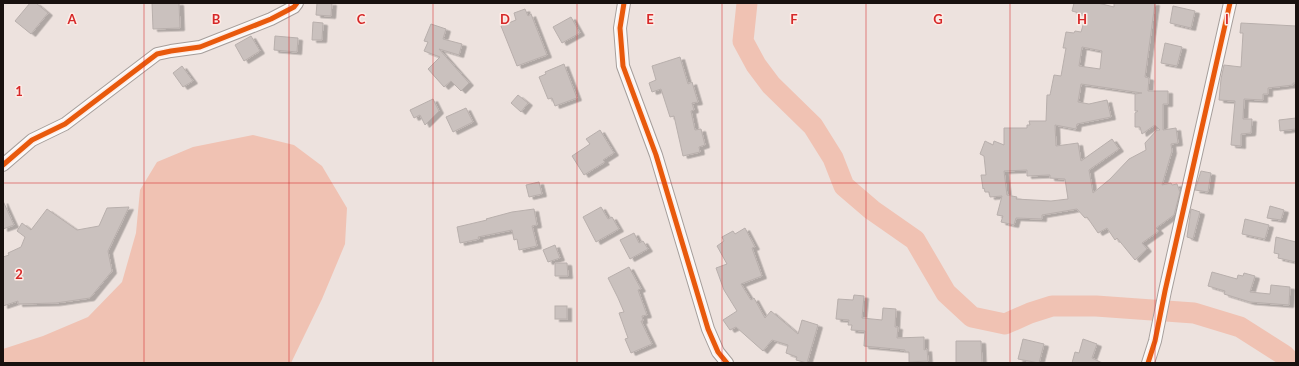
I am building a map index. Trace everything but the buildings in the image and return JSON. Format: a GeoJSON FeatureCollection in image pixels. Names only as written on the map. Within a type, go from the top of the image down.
{"type":"FeatureCollection","features":[{"type":"Feature","properties":{"kind":"street"},"geometry":{"type":"LineString","coordinates":[[3,165],[32,140],[65,124],[157,54],[200,47],[271,19],[297,3]]}},
{"type":"Feature","properties":{"kind":"street"},"geometry":{"type":"LineString","coordinates":[[624,3],[620,28],[623,66],[656,154],[708,329],[718,352],[727,363]]}},
{"type":"Feature","properties":{"kind":"street"},"geometry":{"type":"LineString","coordinates":[[1148,363],[1155,341],[1230,3]]}},
{"type":"Feature","properties":{"kind":"shaded area"},"geometry":{"type":"Polygon","coordinates":[[[253,135],[294,145],[322,166],[347,208],[345,244],[322,299],[291,363],[3,363],[3,349],[43,336],[88,317],[122,282],[136,233],[140,190],[157,162],[193,147],[253,135]]]}},
{"type":"Feature","properties":{"kind":"waterway"},"geometry":{"type":"LineString","coordinates":[[747,3],[743,41],[756,65],[771,85],[813,126],[833,158],[844,186],[872,210],[915,240],[946,293],[972,317],[1005,324],[1030,313],[1052,306],[1096,306],[1194,313],[1240,327],[1284,355],[1292,363]]}},
{"type":"Feature","properties":{"kind":"cycle path"},"geometry":{"type":"LineString","coordinates":[[3,165],[32,140],[65,124],[157,54],[200,47],[271,19],[294,7],[297,3]]}},
{"type":"Feature","properties":{"kind":"cycle path"},"geometry":{"type":"LineString","coordinates":[[624,3],[620,28],[623,66],[656,155],[708,329],[718,352],[727,363]]}},
{"type":"Feature","properties":{"kind":"cycle path"},"geometry":{"type":"LineString","coordinates":[[1148,363],[1155,341],[1230,3]]}}]}
